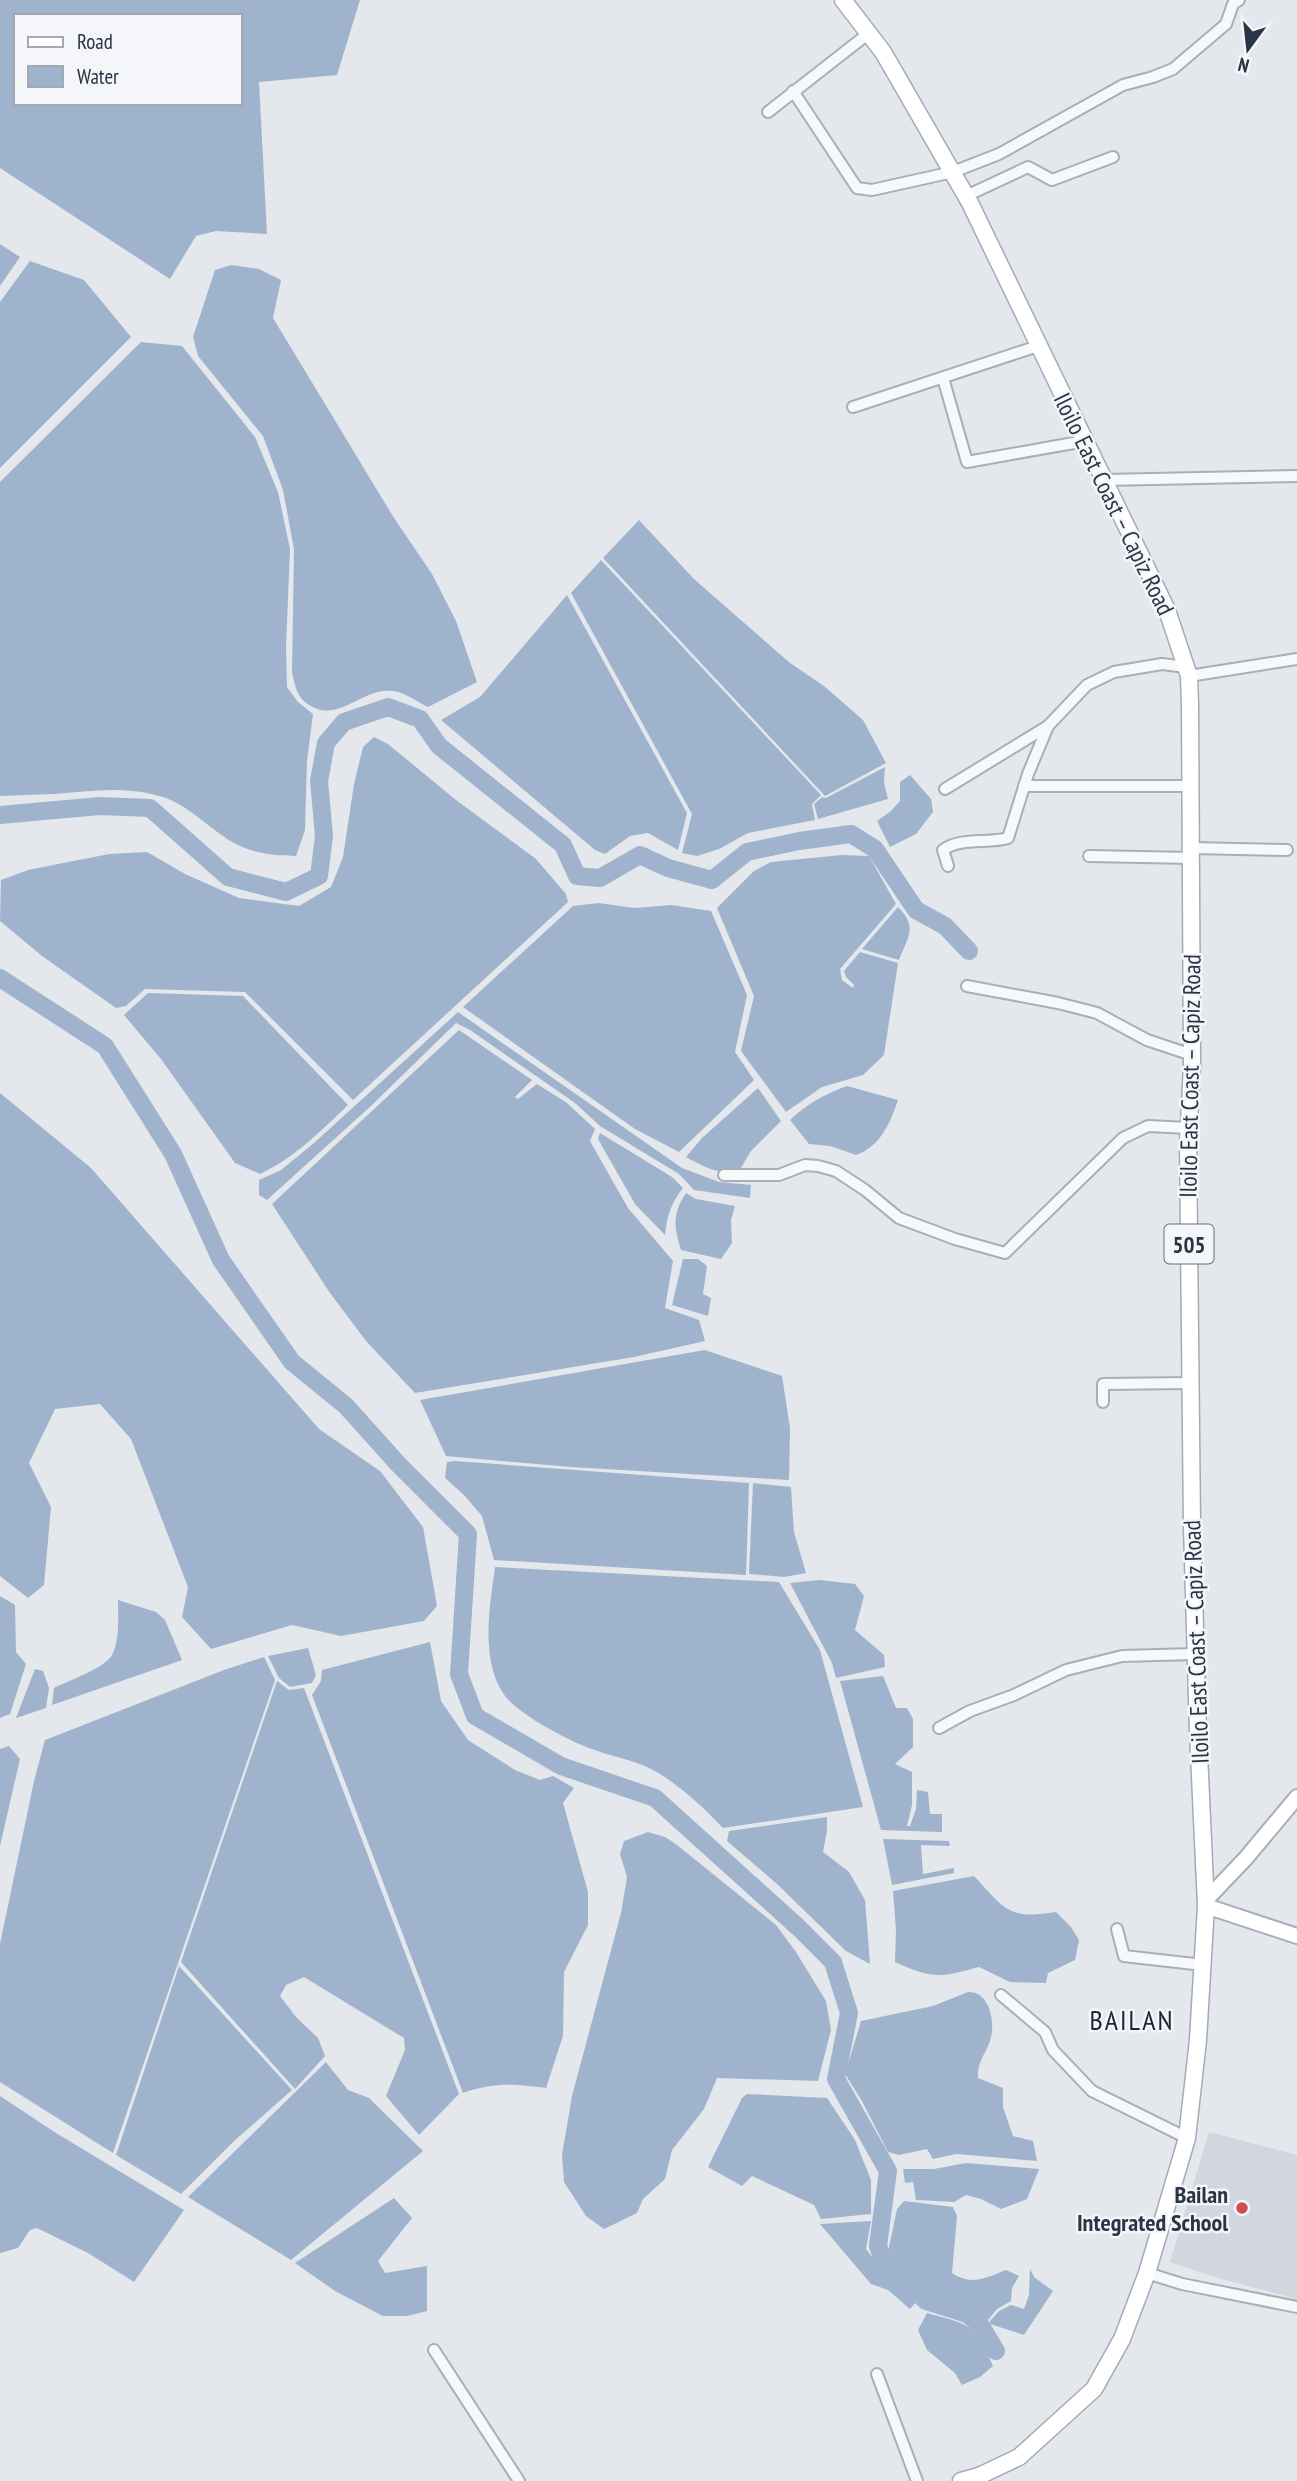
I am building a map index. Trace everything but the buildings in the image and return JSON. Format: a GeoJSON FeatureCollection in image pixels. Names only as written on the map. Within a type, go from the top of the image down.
{"type":"FeatureCollection","features":[{"type":"Feature","properties":{"kind":"main road","name":"Iloilo East Coast – Capiz Road"},"geometry":{"type":"LineString","coordinates":[[844,0],[883,52],[966,196],[1167,610],[1187,672],[1193,853],[1189,1128],[1190,1383],[1195,1654],[1206,1903],[1187,2138],[1147,2273],[1122,2339],[1094,2389],[1019,2457],[979,2479],[961,2481]]}},
{"type":"Feature","properties":{"kind":"main road"},"geometry":{"type":"LineString","coordinates":[[1297,1797],[1206,1903],[1297,1936]]}},
{"type":"Feature","properties":{"kind":"street"},"geometry":{"type":"LineString","coordinates":[[793,91],[857,188],[872,190],[953,172],[999,154],[1123,85],[1153,78],[1173,69],[1227,24],[1233,4],[1239,0]]}},
{"type":"Feature","properties":{"kind":"street"},"geometry":{"type":"LineString","coordinates":[[768,112],[869,33]]}},
{"type":"Feature","properties":{"kind":"street"},"geometry":{"type":"LineString","coordinates":[[966,196],[1028,167],[1052,180],[1113,157]]}},
{"type":"Feature","properties":{"kind":"street"},"geometry":{"type":"LineString","coordinates":[[853,407],[1038,346]]}},
{"type":"Feature","properties":{"kind":"street"},"geometry":{"type":"LineString","coordinates":[[943,378],[967,461],[1086,442]]}},
{"type":"Feature","properties":{"kind":"street"},"geometry":{"type":"LineString","coordinates":[[1104,480],[1297,477]]}},
{"type":"Feature","properties":{"kind":"street"},"geometry":{"type":"LineString","coordinates":[[945,789],[1048,726],[1087,685],[1114,672],[1162,664],[1187,672],[1297,659]]}},
{"type":"Feature","properties":{"kind":"street"},"geometry":{"type":"LineString","coordinates":[[948,866],[943,850],[950,845],[994,842],[1009,838],[1024,786],[1048,726]]}},
{"type":"Feature","properties":{"kind":"street"},"geometry":{"type":"LineString","coordinates":[[1024,786],[1191,786]]}},
{"type":"Feature","properties":{"kind":"street"},"geometry":{"type":"LineString","coordinates":[[1089,856],[1287,850]]}},
{"type":"Feature","properties":{"kind":"street"},"geometry":{"type":"LineString","coordinates":[[967,986],[1097,1013],[1147,1041],[1192,1055]]}},
{"type":"Feature","properties":{"kind":"street"},"geometry":{"type":"LineString","coordinates":[[723,1175],[779,1175],[805,1164],[818,1166],[836,1171],[865,1190],[899,1218],[955,1239],[1005,1253],[1123,1138],[1148,1126],[1189,1128]]}},
{"type":"Feature","properties":{"kind":"street"},"geometry":{"type":"LineString","coordinates":[[1103,1402],[1103,1384],[1190,1383]]}},
{"type":"Feature","properties":{"kind":"street"},"geometry":{"type":"LineString","coordinates":[[939,1728],[970,1711],[1014,1695],[1066,1670],[1122,1656],[1195,1654]]}},
{"type":"Feature","properties":{"kind":"street"},"geometry":{"type":"LineString","coordinates":[[1116,1929],[1125,1956],[1203,1965]]}},
{"type":"Feature","properties":{"kind":"street"},"geometry":{"type":"LineString","coordinates":[[1001,1995],[1045,2032],[1053,2050],[1092,2091],[1187,2138]]}},
{"type":"Feature","properties":{"kind":"street"},"geometry":{"type":"LineString","coordinates":[[1147,2273],[1182,2284],[1297,2307]]}},
{"type":"Feature","properties":{"kind":"street"},"geometry":{"type":"LineString","coordinates":[[434,2350],[519,2481]]}},
{"type":"Feature","properties":{"kind":"street"},"geometry":{"type":"LineString","coordinates":[[877,2374],[917,2481]]}},
{"type":"Feature","properties":{"kind":"shaded area","name":"Bailan Integrated School"},"geometry":{"type":"Polygon","coordinates":[[[1209,2132],[1297,2155],[1297,2299],[1170,2262],[1209,2132]]]}},
{"type":"Feature","properties":{"kind":"water"},"geometry":{"type":"Polygon","coordinates":[[[0,0],[360,0],[337,75],[259,82],[267,234],[216,231],[196,236],[170,279],[0,168],[0,0]]]}},
{"type":"Feature","properties":{"kind":"water"},"geometry":{"type":"Polygon","coordinates":[[[0,244],[20,257],[0,286],[0,244]]]}},
{"type":"Feature","properties":{"kind":"water"},"geometry":{"type":"Polygon","coordinates":[[[30,261],[84,280],[131,337],[0,468],[0,302],[30,261]]]}},
{"type":"Feature","properties":{"kind":"water"},"geometry":{"type":"Polygon","coordinates":[[[231,265],[259,269],[281,280],[273,318],[394,518],[432,574],[456,621],[477,682],[428,707],[406,695],[382,691],[341,708],[320,710],[309,705],[299,695],[292,672],[294,549],[283,490],[263,436],[198,356],[193,337],[215,270],[231,265]]]}},
{"type":"Feature","properties":{"kind":"water"},"geometry":{"type":"Polygon","coordinates":[[[141,342],[182,346],[255,437],[278,492],[290,549],[287,687],[298,702],[313,714],[307,761],[305,830],[296,856],[252,851],[229,840],[176,803],[138,791],[0,796],[0,482],[141,342]]]}},
{"type":"Feature","properties":{"kind":"water"},"geometry":{"type":"Polygon","coordinates":[[[639,520],[694,579],[790,663],[824,686],[863,720],[886,763],[825,796],[603,558],[639,520]]]}},
{"type":"Feature","properties":{"kind":"water"},"geometry":{"type":"Polygon","coordinates":[[[601,560],[821,795],[812,804],[815,820],[748,833],[719,849],[697,856],[682,853],[692,814],[571,593],[601,560]]]}},
{"type":"Feature","properties":{"kind":"water"},"geometry":{"type":"Polygon","coordinates":[[[567,595],[687,813],[678,850],[648,833],[630,836],[605,854],[595,850],[441,720],[480,697],[567,595]]]}},
{"type":"Feature","properties":{"kind":"water"},"geometry":{"type":"Polygon","coordinates":[[[374,737],[388,744],[456,800],[536,859],[566,894],[568,902],[353,1100],[245,992],[145,989],[126,1006],[116,1008],[42,956],[0,921],[1,880],[28,870],[109,854],[147,852],[185,874],[239,898],[299,906],[331,887],[343,857],[354,784],[363,747],[374,737]]]}},
{"type":"Feature","properties":{"kind":"water"},"geometry":{"type":"Polygon","coordinates":[[[885,767],[884,783],[888,799],[818,819],[814,804],[822,797],[826,798],[885,767]]]}},
{"type":"Feature","properties":{"kind":"water"},"geometry":{"type":"Polygon","coordinates":[[[910,775],[931,799],[933,812],[916,834],[890,847],[877,821],[900,801],[900,782],[910,775]]]}},
{"type":"Feature","properties":{"kind":"water"},"geometry":{"type":"Polygon","coordinates":[[[842,855],[869,856],[896,904],[840,969],[842,980],[853,988],[854,985],[844,971],[860,952],[898,963],[884,1055],[863,1075],[822,1087],[786,1112],[741,1051],[754,996],[717,908],[754,871],[771,862],[842,855]]]}},
{"type":"Feature","properties":{"kind":"water"},"geometry":{"type":"Polygon","coordinates":[[[599,903],[634,908],[671,905],[711,911],[747,995],[735,1052],[754,1080],[679,1152],[635,1129],[463,1007],[573,906],[599,903]]]}},
{"type":"Feature","properties":{"kind":"water"},"geometry":{"type":"Polygon","coordinates":[[[898,907],[908,920],[909,926],[908,938],[899,960],[862,949],[898,907]]]}},
{"type":"Feature","properties":{"kind":"water"},"geometry":{"type":"Polygon","coordinates":[[[148,993],[243,996],[348,1105],[296,1152],[272,1168],[260,1174],[235,1163],[161,1059],[124,1015],[148,993]]]}},
{"type":"Feature","properties":{"kind":"water"},"geometry":{"type":"Polygon","coordinates":[[[458,1012],[682,1168],[719,1182],[751,1185],[750,1198],[694,1190],[679,1174],[600,1126],[575,1103],[456,1023],[372,1105],[267,1200],[259,1195],[259,1180],[281,1170],[314,1143],[458,1012]]]}},
{"type":"Feature","properties":{"kind":"water"},"geometry":{"type":"Polygon","coordinates":[[[459,1030],[532,1080],[515,1097],[518,1099],[537,1084],[567,1103],[595,1129],[590,1141],[628,1208],[673,1261],[665,1308],[699,1320],[705,1341],[634,1357],[415,1393],[366,1341],[330,1293],[272,1204],[459,1030]]]}},
{"type":"Feature","properties":{"kind":"water"},"geometry":{"type":"Polygon","coordinates":[[[847,1086],[898,1100],[888,1125],[878,1140],[856,1155],[830,1146],[809,1144],[790,1120],[817,1100],[847,1086]]]}},
{"type":"Feature","properties":{"kind":"water"},"geometry":{"type":"Polygon","coordinates":[[[758,1088],[781,1121],[751,1151],[739,1171],[718,1171],[686,1157],[702,1138],[758,1088]]]}},
{"type":"Feature","properties":{"kind":"water"},"geometry":{"type":"Polygon","coordinates":[[[0,1093],[91,1168],[319,1429],[380,1471],[423,1527],[437,1606],[424,1621],[341,1636],[292,1625],[211,1649],[182,1617],[188,1587],[131,1439],[100,1404],[55,1409],[29,1463],[51,1507],[44,1585],[28,1598],[0,1576],[0,1093]]]}},
{"type":"Feature","properties":{"kind":"water"},"geometry":{"type":"Polygon","coordinates":[[[600,1133],[672,1177],[683,1188],[670,1210],[665,1235],[635,1204],[598,1139],[600,1133]]]}},
{"type":"Feature","properties":{"kind":"water"},"geometry":{"type":"Polygon","coordinates":[[[686,1193],[696,1199],[735,1206],[731,1220],[732,1243],[721,1259],[681,1250],[676,1214],[686,1193]]]}},
{"type":"Feature","properties":{"kind":"water"},"geometry":{"type":"Polygon","coordinates":[[[683,1259],[698,1259],[707,1266],[703,1294],[711,1298],[708,1316],[672,1305],[683,1259]]]}},
{"type":"Feature","properties":{"kind":"water"},"geometry":{"type":"Polygon","coordinates":[[[705,1350],[782,1376],[790,1428],[789,1480],[571,1467],[446,1456],[420,1400],[705,1350]]]}},
{"type":"Feature","properties":{"kind":"water"},"geometry":{"type":"Polygon","coordinates":[[[447,1462],[749,1483],[746,1575],[494,1560],[482,1516],[445,1478],[447,1462]]]}},
{"type":"Feature","properties":{"kind":"water"},"geometry":{"type":"Polygon","coordinates":[[[753,1483],[791,1487],[794,1532],[806,1573],[784,1577],[749,1574],[753,1483]]]}},
{"type":"Feature","properties":{"kind":"water"},"geometry":{"type":"Polygon","coordinates":[[[495,1567],[779,1582],[820,1650],[863,1807],[723,1828],[690,1796],[653,1770],[582,1745],[530,1717],[503,1693],[491,1664],[488,1631],[495,1567]]]}},
{"type":"Feature","properties":{"kind":"water"},"geometry":{"type":"Polygon","coordinates":[[[820,1580],[855,1584],[864,1596],[855,1630],[884,1655],[885,1667],[836,1678],[832,1663],[790,1583],[820,1580]]]}},
{"type":"Feature","properties":{"kind":"water"},"geometry":{"type":"Polygon","coordinates":[[[0,1596],[15,1605],[16,1652],[26,1664],[10,1714],[0,1718],[0,1596]]]}},
{"type":"Feature","properties":{"kind":"water"},"geometry":{"type":"Polygon","coordinates":[[[118,1600],[156,1612],[165,1620],[182,1660],[52,1705],[54,1688],[94,1669],[112,1655],[117,1635],[118,1600]]]}},
{"type":"Feature","properties":{"kind":"water"},"geometry":{"type":"Polygon","coordinates":[[[430,1642],[441,1701],[468,1740],[515,1770],[540,1780],[553,1776],[574,1788],[563,1803],[588,1892],[588,1925],[564,1972],[563,2036],[546,2088],[504,2085],[463,2093],[312,1695],[321,1681],[322,1670],[430,1642]]]}},
{"type":"Feature","properties":{"kind":"water"},"geometry":{"type":"Polygon","coordinates":[[[308,1648],[316,1675],[312,1683],[290,1687],[279,1678],[268,1656],[308,1648]]]}},
{"type":"Feature","properties":{"kind":"water"},"geometry":{"type":"Polygon","coordinates":[[[264,1657],[275,1680],[113,2153],[0,2082],[0,1944],[45,1740],[264,1657]]]}},
{"type":"Feature","properties":{"kind":"water"},"geometry":{"type":"Polygon","coordinates":[[[35,1669],[43,1671],[49,1688],[46,1708],[16,1718],[35,1669]]]}},
{"type":"Feature","properties":{"kind":"water"},"geometry":{"type":"Polygon","coordinates":[[[883,1676],[896,1708],[907,1708],[913,1719],[913,1747],[895,1764],[912,1772],[912,1805],[907,1826],[910,1826],[916,1809],[917,1790],[928,1792],[930,1814],[942,1814],[942,1832],[881,1830],[840,1681],[883,1676]]]}},
{"type":"Feature","properties":{"kind":"water"},"geometry":{"type":"Polygon","coordinates":[[[277,1681],[289,1690],[304,1688],[459,2094],[419,2135],[386,2096],[405,2050],[404,2038],[304,1977],[286,1985],[280,1996],[296,2017],[318,2038],[325,2056],[295,2089],[181,1962],[277,1681]]]}},
{"type":"Feature","properties":{"kind":"water"},"geometry":{"type":"Polygon","coordinates":[[[9,1746],[20,1759],[0,1846],[0,1749],[9,1746]]]}},
{"type":"Feature","properties":{"kind":"water"},"geometry":{"type":"Polygon","coordinates":[[[827,1817],[823,1852],[849,1872],[865,1900],[870,1964],[846,1951],[777,1884],[727,1841],[729,1831],[827,1817]]]}},
{"type":"Feature","properties":{"kind":"water"},"geometry":{"type":"Polygon","coordinates":[[[648,1832],[665,1837],[677,1845],[776,1925],[826,2001],[831,2030],[818,2081],[717,2078],[704,2109],[672,2150],[665,2179],[643,2199],[637,2213],[604,2229],[586,2216],[564,2182],[562,2155],[572,2096],[621,1913],[627,1877],[620,1854],[624,1841],[648,1832]]]}},
{"type":"Feature","properties":{"kind":"water"},"geometry":{"type":"Polygon","coordinates":[[[883,1839],[949,1841],[950,1846],[921,1845],[923,1874],[954,1868],[954,1873],[892,1885],[883,1839]]]}},
{"type":"Feature","properties":{"kind":"water"},"geometry":{"type":"Polygon","coordinates":[[[974,1876],[1001,1904],[1017,1913],[1056,1912],[1079,1940],[1075,1960],[1048,1973],[1046,1983],[1010,1982],[979,1967],[945,1975],[928,1974],[895,1962],[893,1891],[974,1876]]]}},
{"type":"Feature","properties":{"kind":"water"},"geometry":{"type":"Polygon","coordinates":[[[179,1966],[292,2090],[234,2141],[181,2194],[116,2155],[179,1966]]]}},
{"type":"Feature","properties":{"kind":"water"},"geometry":{"type":"Polygon","coordinates":[[[968,1992],[982,1997],[991,2017],[992,2034],[980,2063],[978,2078],[1003,2088],[1003,2107],[1013,2136],[1033,2141],[1037,2161],[956,2154],[933,2159],[927,2149],[899,2155],[888,2152],[845,2074],[861,2021],[933,2006],[968,1992]]]}},
{"type":"Feature","properties":{"kind":"water"},"geometry":{"type":"Polygon","coordinates":[[[326,2062],[348,2090],[369,2098],[423,2151],[291,2260],[188,2197],[326,2062]]]}},
{"type":"Feature","properties":{"kind":"water"},"geometry":{"type":"Polygon","coordinates":[[[747,2094],[827,2098],[855,2140],[871,2180],[871,2214],[821,2219],[814,2205],[752,2176],[742,2186],[708,2167],[742,2098],[747,2094]]]}},
{"type":"Feature","properties":{"kind":"water"},"geometry":{"type":"Polygon","coordinates":[[[0,2096],[184,2210],[134,2282],[88,2253],[37,2228],[30,2230],[18,2248],[0,2253],[0,2096]]]}},
{"type":"Feature","properties":{"kind":"water"},"geometry":{"type":"Polygon","coordinates":[[[966,2163],[1039,2169],[1027,2199],[1001,2209],[966,2195],[954,2202],[916,2200],[913,2182],[905,2183],[903,2169],[934,2169],[966,2163]]]}},
{"type":"Feature","properties":{"kind":"water"},"geometry":{"type":"Polygon","coordinates":[[[394,2198],[412,2218],[378,2261],[385,2273],[427,2266],[427,2311],[407,2316],[383,2316],[335,2291],[295,2263],[394,2198]]]}},
{"type":"Feature","properties":{"kind":"water"},"geometry":{"type":"Polygon","coordinates":[[[904,2201],[953,2207],[957,2216],[952,2273],[972,2280],[1006,2270],[1019,2276],[1012,2288],[1011,2301],[997,2309],[988,2320],[964,2305],[927,2295],[917,2280],[888,2252],[897,2209],[904,2201]]]}},
{"type":"Feature","properties":{"kind":"water"},"geometry":{"type":"Polygon","coordinates":[[[871,2221],[866,2249],[916,2302],[910,2309],[888,2290],[871,2284],[820,2224],[871,2221]]]}},
{"type":"Feature","properties":{"kind":"water"},"geometry":{"type":"Polygon","coordinates":[[[1030,2269],[1034,2277],[1053,2291],[1024,2335],[990,2324],[999,2311],[1011,2305],[1024,2309],[1029,2295],[1030,2269]]]}},
{"type":"Feature","properties":{"kind":"water"},"geometry":{"type":"Polygon","coordinates":[[[927,2313],[969,2328],[982,2342],[993,2366],[980,2377],[962,2385],[955,2373],[927,2350],[918,2330],[927,2313]]]}},
{"type":"Feature","properties":{"kind":"waterway"},"geometry":{"type":"LineString","coordinates":[[0,815],[100,806],[150,808],[228,877],[286,892],[319,876],[324,836],[319,781],[326,743],[344,722],[388,707],[420,719],[439,746],[563,845],[577,876],[600,878],[640,855],[668,868],[712,880],[747,852],[851,834],[875,849],[916,910],[945,926],[969,951]]}},
{"type":"Feature","properties":{"kind":"waterway"},"geometry":{"type":"LineString","coordinates":[[0,978],[105,1046],[173,1154],[221,1260],[292,1362],[346,1406],[399,1465],[468,1534],[459,1674],[475,1716],[561,1766],[655,1798],[833,1962],[849,2013],[836,2079],[888,2171],[878,2246],[883,2260],[926,2301],[967,2314],[981,2326],[996,2351]]}},
{"type":"Feature","properties":{"kind":"place","name":"Bailan Integrated School"},"geometry":{"type":"Point","coordinates":[1242,2208]}},
{"type":"Feature","properties":{"kind":"district","name":"BAILAN"},"geometry":{"type":"Point","coordinates":[1132,2019]}}]}
